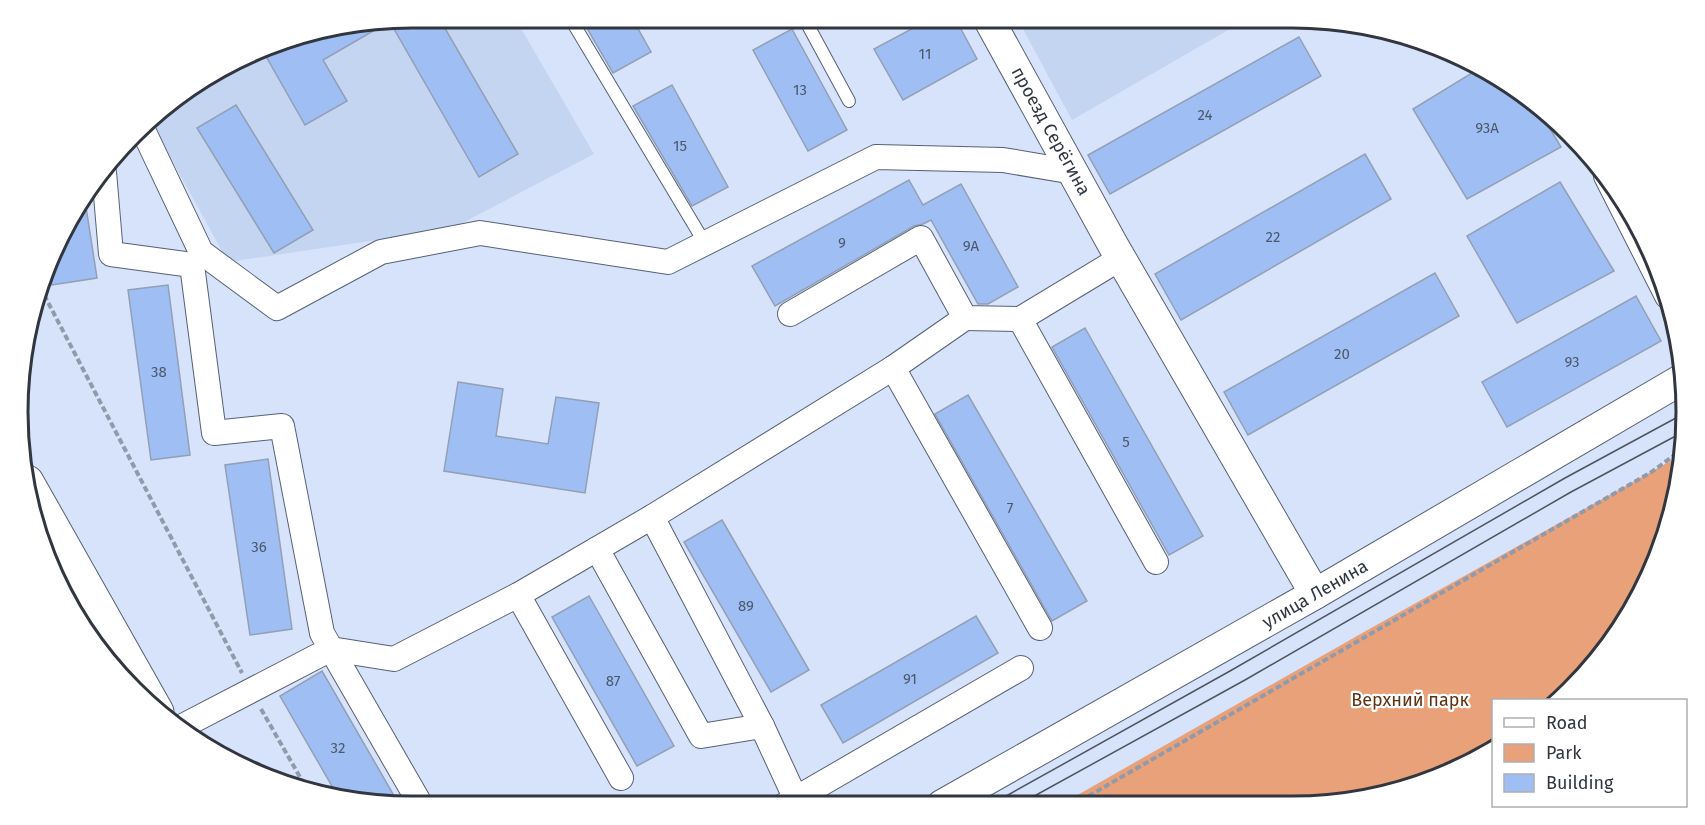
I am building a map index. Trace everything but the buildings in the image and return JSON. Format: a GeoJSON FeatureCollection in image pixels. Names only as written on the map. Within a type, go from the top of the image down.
{"type":"FeatureCollection","features":[{"type":"Feature","properties":{"kind":"main road"},"geometry":{"type":"LineString","coordinates":[[41,506],[141,684]]}},
{"type":"Feature","properties":{"kind":"street","name":"проезд Серёгина"},"geometry":{"type":"LineString","coordinates":[[994,28],[1117,251],[1315,594]]}},
{"type":"Feature","properties":{"kind":"street"},"geometry":{"type":"LineString","coordinates":[[146,136],[201,252],[277,308],[381,252],[480,233],[668,262],[706,245],[806,191],[876,157],[1003,160],[1074,172]]}},
{"type":"Feature","properties":{"kind":"street"},"geometry":{"type":"LineString","coordinates":[[105,183],[111,254],[192,264],[214,433],[282,426],[322,633],[416,796]]}},
{"type":"Feature","properties":{"kind":"street"},"geometry":{"type":"LineString","coordinates":[[790,314],[921,238],[965,318]]}},
{"type":"Feature","properties":{"kind":"street"},"geometry":{"type":"LineString","coordinates":[[188,723],[331,649],[394,659],[518,595],[652,517],[893,368],[965,318],[1020,319],[1117,251]]}},
{"type":"Feature","properties":{"kind":"street"},"geometry":{"type":"LineString","coordinates":[[1020,319],[1156,562]]}},
{"type":"Feature","properties":{"kind":"street"},"geometry":{"type":"LineString","coordinates":[[893,368],[1040,628]]}},
{"type":"Feature","properties":{"kind":"street","name":"улица Ленина"},"geometry":{"type":"LineString","coordinates":[[958,796],[1315,594],[1676,383]]}},
{"type":"Feature","properties":{"kind":"street"},"geometry":{"type":"LineString","coordinates":[[652,517],[762,726],[789,796]]}},
{"type":"Feature","properties":{"kind":"street"},"geometry":{"type":"LineString","coordinates":[[597,549],[701,736],[762,726]]}},
{"type":"Feature","properties":{"kind":"street"},"geometry":{"type":"LineString","coordinates":[[518,595],[621,778]]}},
{"type":"Feature","properties":{"kind":"street"},"geometry":{"type":"LineString","coordinates":[[804,796],[1021,668]]}},
{"type":"Feature","properties":{"kind":"lane"},"geometry":{"type":"LineString","coordinates":[[576,28],[706,245]]}},
{"type":"Feature","properties":{"kind":"lane"},"geometry":{"type":"LineString","coordinates":[[809,28],[849,101]]}},
{"type":"Feature","properties":{"kind":"path"},"geometry":{"type":"LineString","coordinates":[[46,299],[251,690],[302,780]]}},
{"type":"Feature","properties":{"kind":"path"},"geometry":{"type":"LineString","coordinates":[[1089,796],[1650,472],[1674,455]]}},
{"type":"Feature","properties":{"kind":"shaded area"},"geometry":{"type":"Polygon","coordinates":[[[521,28],[594,154],[451,229],[228,262],[154,128],[199,93],[220,80],[289,49],[338,36],[387,29],[521,28]]]}},
{"type":"Feature","properties":{"kind":"shaded area"},"geometry":{"type":"Polygon","coordinates":[[[1022,28],[1232,28],[1072,120],[1022,28]]]}},
{"type":"Feature","properties":{"kind":"green space","name":"Верхний парк"},"geometry":{"type":"Polygon","coordinates":[[[1673,459],[1669,487],[1656,536],[1637,582],[1612,626],[1581,666],[1548,699],[1492,699],[1492,740],[1484,745],[1416,776],[1343,793],[1318,796],[1076,796],[1673,459]]]}},
{"type":"Feature","properties":{"kind":"tram line"},"geometry":{"type":"LineString","coordinates":[[1006,796],[1230,671],[1565,478],[1676,418]]}},
{"type":"Feature","properties":{"kind":"tram line"},"geometry":{"type":"LineString","coordinates":[[1034,796],[1245,680],[1571,492],[1676,436]]}}]}
